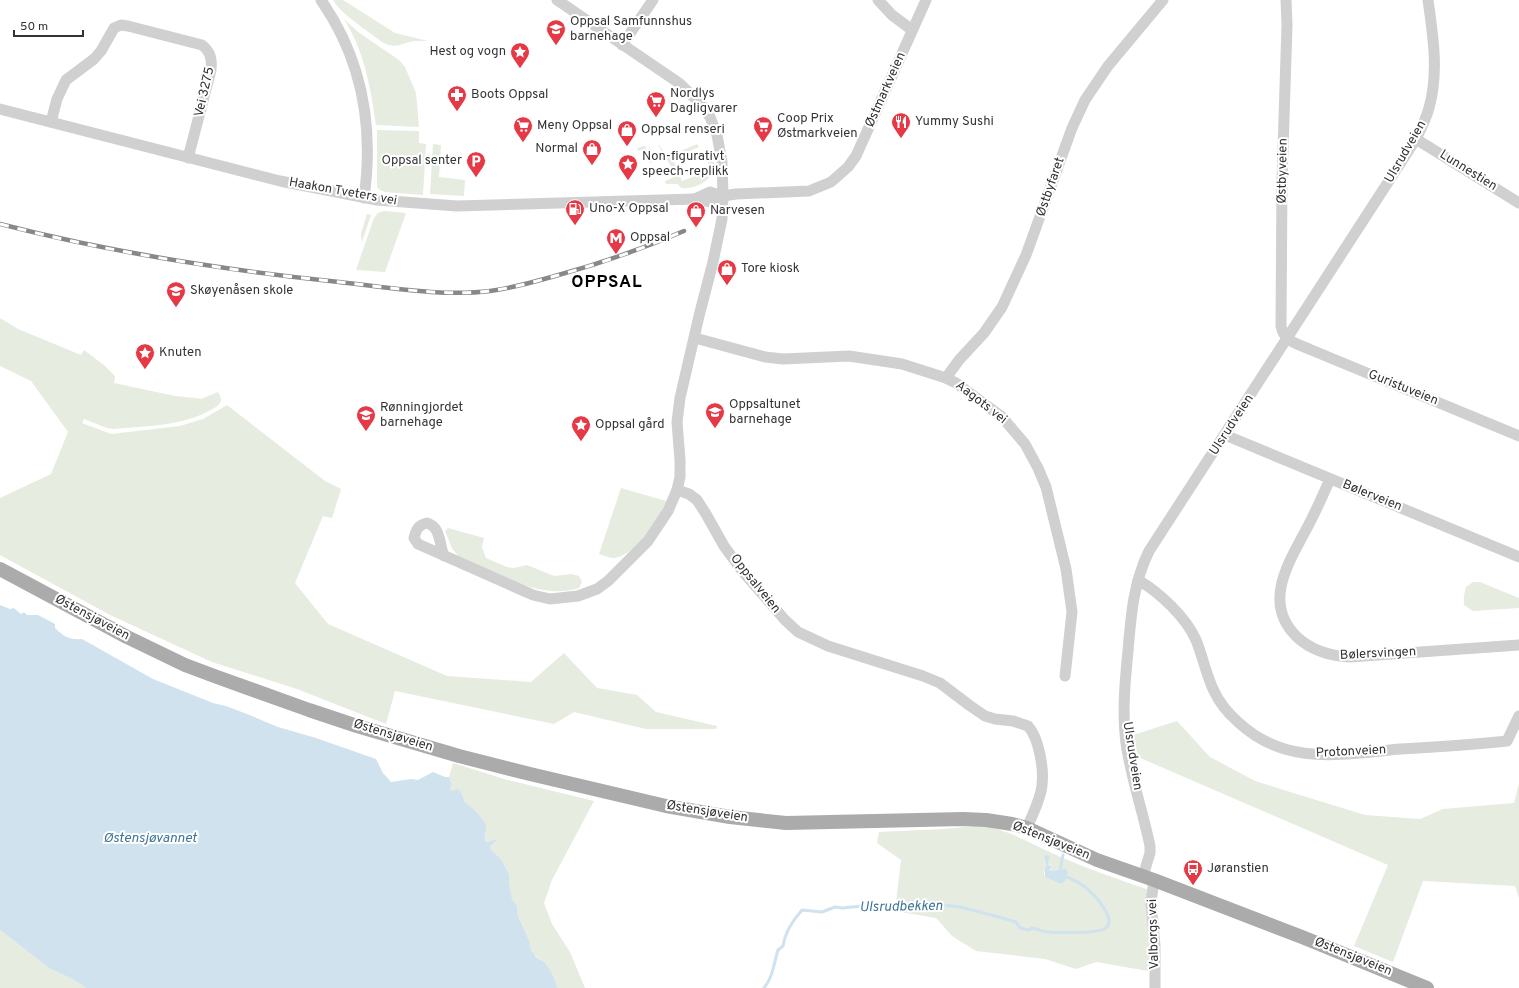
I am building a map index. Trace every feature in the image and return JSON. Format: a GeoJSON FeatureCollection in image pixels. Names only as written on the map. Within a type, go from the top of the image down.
{"type":"FeatureCollection","features":[{"type":"Feature","properties":{"kind":"main road","name":"Østensjøveien"},"geometry":{"type":"LineString","coordinates":[[0,569],[156,652],[210,675],[357,726],[459,756],[523,773],[644,801],[730,817],[786,823],[986,820],[1012,824],[1027,828],[1097,860],[1302,937],[1427,988]]}},
{"type":"Feature","properties":{"kind":"street"},"geometry":{"type":"LineString","coordinates":[[321,0],[332,17],[349,52],[363,98],[368,140],[368,161],[364,198]]}},
{"type":"Feature","properties":{"kind":"street"},"geometry":{"type":"LineString","coordinates":[[444,556],[533,595],[550,598],[578,596],[597,589],[608,581],[648,542],[668,512],[677,490],[680,477],[677,422],[680,398],[720,232],[723,196],[720,149],[717,135],[708,114],[701,104],[679,83],[557,0]]}},
{"type":"Feature","properties":{"kind":"street"},"geometry":{"type":"LineString","coordinates":[[622,45],[653,0]]}},
{"type":"Feature","properties":{"kind":"street"},"geometry":{"type":"LineString","coordinates":[[878,0],[892,15],[912,30]]}},
{"type":"Feature","properties":{"kind":"street","name":"Østmarkveien"},"geometry":{"type":"LineString","coordinates":[[723,196],[809,191],[831,182],[840,175],[856,156],[926,0]]}},
{"type":"Feature","properties":{"kind":"street","name":"Østbyfaret"},"geometry":{"type":"LineString","coordinates":[[946,378],[959,360],[984,333],[1002,307],[1026,255],[1072,128],[1085,100],[1108,66],[1163,0]]}},
{"type":"Feature","properties":{"kind":"street","name":"Østbyveien"},"geometry":{"type":"LineString","coordinates":[[1286,0],[1287,31],[1282,180],[1281,326],[1287,339]]}},
{"type":"Feature","properties":{"kind":"street","name":"Ulsrudveien"},"geometry":{"type":"LineString","coordinates":[[1148,878],[1150,849],[1126,743],[1126,671],[1133,599],[1138,580],[1149,551],[1416,139],[1429,110],[1434,85],[1434,54],[1428,0]]}},
{"type":"Feature","properties":{"kind":"street","name":"Vei 3275"},"geometry":{"type":"LineString","coordinates":[[51,122],[57,98],[66,80],[94,59],[101,51],[112,30],[116,26],[128,26],[180,39],[202,45],[209,52],[212,60],[208,88],[188,158]]}},
{"type":"Feature","properties":{"kind":"street","name":"Haakon Tveters vei"},"geometry":{"type":"LineString","coordinates":[[0,109],[280,181],[364,198],[457,206],[695,199],[710,192],[723,196]]}},
{"type":"Feature","properties":{"kind":"street","name":"Lunnestien"},"geometry":{"type":"LineString","coordinates":[[1416,139],[1519,203]]}},
{"type":"Feature","properties":{"kind":"street","name":"Aagots vei"},"geometry":{"type":"LineString","coordinates":[[695,338],[765,357],[783,359],[844,356],[902,364],[946,378],[956,383],[1002,417],[1025,444],[1046,487],[1061,549],[1071,600],[1071,624],[1065,676]]}},
{"type":"Feature","properties":{"kind":"street","name":"Guristuveien"},"geometry":{"type":"LineString","coordinates":[[1287,339],[1519,436]]}},
{"type":"Feature","properties":{"kind":"street","name":"Bølerveien"},"geometry":{"type":"LineString","coordinates":[[1225,435],[1519,557]]}},
{"type":"Feature","properties":{"kind":"street","name":"Bølersvingen"},"geometry":{"type":"LineString","coordinates":[[1330,479],[1286,569],[1280,589],[1279,604],[1281,612],[1289,628],[1301,641],[1311,648],[1321,652],[1338,657],[1350,658],[1519,645]]}},
{"type":"Feature","properties":{"kind":"street","name":"Oppsalveien"},"geometry":{"type":"LineString","coordinates":[[677,490],[689,494],[697,500],[724,546],[743,572],[785,620],[798,632],[828,646],[923,676],[940,683],[985,716],[1013,721],[1028,726],[1038,746],[1043,779],[1040,795],[1027,828]]}},
{"type":"Feature","properties":{"kind":"street","name":"Protonveien"},"geometry":{"type":"LineString","coordinates":[[1138,580],[1157,593],[1171,606],[1191,631],[1214,691],[1233,717],[1247,730],[1267,742],[1285,750],[1304,754],[1334,755],[1427,747],[1466,746],[1506,741],[1519,716]]}},
{"type":"Feature","properties":{"kind":"street","name":"Valborgs vei"},"geometry":{"type":"LineString","coordinates":[[1148,878],[1152,903],[1155,946],[1155,988]]}},
{"type":"Feature","properties":{"kind":"shaded area"},"geometry":{"type":"Polygon","coordinates":[[[333,0],[343,0],[395,33],[428,41],[414,41],[395,46],[382,42],[343,12],[333,0]]]}},
{"type":"Feature","properties":{"kind":"shaded area"},"geometry":{"type":"Polygon","coordinates":[[[344,19],[358,32],[399,60],[405,67],[416,93],[419,127],[376,125],[366,70],[357,44],[344,19]]]}},
{"type":"Feature","properties":{"kind":"shaded area"},"geometry":{"type":"Polygon","coordinates":[[[377,130],[419,131],[419,143],[426,144],[423,195],[385,192],[377,187],[377,130]]]}},
{"type":"Feature","properties":{"kind":"shaded area"},"geometry":{"type":"Polygon","coordinates":[[[433,144],[441,145],[439,177],[465,180],[464,196],[430,194],[433,144]]]}},
{"type":"Feature","properties":{"kind":"shaded area"},"geometry":{"type":"Polygon","coordinates":[[[697,144],[699,147],[672,158],[676,166],[672,168],[658,145],[667,157],[697,144]]]}},
{"type":"Feature","properties":{"kind":"shaded area"},"geometry":{"type":"Polygon","coordinates":[[[645,146],[652,162],[650,163],[642,150],[638,151],[637,148],[645,146]]]}},
{"type":"Feature","properties":{"kind":"shaded area"},"geometry":{"type":"Polygon","coordinates":[[[712,160],[714,162],[714,168],[712,174],[699,185],[681,188],[678,184],[666,184],[665,181],[679,175],[682,181],[711,170],[708,162],[712,160]]]}},
{"type":"Feature","properties":{"kind":"shaded area"},"geometry":{"type":"Polygon","coordinates":[[[384,211],[406,213],[385,272],[356,270],[374,218],[378,213],[384,211]]]}},
{"type":"Feature","properties":{"kind":"shaded area"},"geometry":{"type":"Polygon","coordinates":[[[367,214],[371,215],[362,242],[361,234],[367,214]]]}},
{"type":"Feature","properties":{"kind":"shaded area"},"geometry":{"type":"Polygon","coordinates":[[[0,318],[18,329],[81,355],[84,350],[105,366],[115,376],[114,383],[175,396],[201,399],[218,392],[221,399],[219,405],[211,410],[176,422],[114,429],[107,428],[84,419],[82,423],[111,434],[180,426],[203,419],[227,405],[325,481],[341,489],[332,518],[323,516],[295,583],[328,624],[447,676],[531,682],[564,653],[597,688],[637,695],[656,712],[717,726],[716,729],[646,729],[574,712],[554,724],[395,691],[386,724],[297,689],[212,662],[110,615],[0,555],[0,498],[51,474],[68,432],[31,381],[0,366],[0,318]]]}},
{"type":"Feature","properties":{"kind":"shaded area"},"geometry":{"type":"Polygon","coordinates":[[[621,488],[666,501],[657,521],[641,541],[627,553],[612,558],[599,554],[621,488]]]}},
{"type":"Feature","properties":{"kind":"shaded area"},"geometry":{"type":"Polygon","coordinates":[[[448,528],[484,538],[482,547],[486,558],[507,567],[514,568],[527,565],[554,576],[571,574],[579,576],[582,582],[579,588],[564,591],[549,591],[533,588],[502,577],[458,556],[452,548],[445,531],[448,528]]]}},
{"type":"Feature","properties":{"kind":"shaded area"},"geometry":{"type":"Polygon","coordinates":[[[1473,582],[1480,582],[1519,598],[1519,608],[1473,611],[1464,605],[1464,596],[1466,587],[1473,582]]]}},
{"type":"Feature","properties":{"kind":"shaded area"},"geometry":{"type":"Polygon","coordinates":[[[1177,721],[1210,757],[1255,781],[1365,815],[1420,819],[1443,809],[1514,803],[1519,783],[1519,898],[1515,886],[1423,881],[1393,962],[1354,946],[1388,865],[1138,757],[1133,735],[1177,721]]]}},
{"type":"Feature","properties":{"kind":"shaded area"},"geometry":{"type":"Polygon","coordinates":[[[453,763],[504,779],[594,801],[552,880],[544,903],[552,924],[570,952],[585,988],[558,988],[552,973],[540,959],[533,954],[529,940],[518,916],[517,906],[512,900],[509,874],[502,860],[490,849],[499,838],[488,842],[485,841],[486,833],[477,812],[465,802],[461,792],[453,792],[450,789],[452,783],[449,777],[453,763]]]}},
{"type":"Feature","properties":{"kind":"shaded area"},"geometry":{"type":"Polygon","coordinates":[[[974,826],[997,829],[1106,875],[1149,890],[1154,972],[1096,962],[1076,969],[1045,959],[976,951],[952,936],[936,918],[895,911],[901,860],[877,843],[879,832],[974,826]],[[1044,856],[1046,867],[1044,873],[1045,877],[1061,884],[1066,870],[1051,871],[1051,865],[1048,864],[1044,856]]]}},
{"type":"Feature","properties":{"kind":"shaded area"},"geometry":{"type":"Polygon","coordinates":[[[0,930],[49,968],[76,981],[86,988],[0,988],[0,930]]]}},
{"type":"Feature","properties":{"kind":"water","name":"Østensjøvannet"},"geometry":{"type":"Polygon","coordinates":[[[0,605],[10,609],[14,608],[21,614],[24,612],[27,615],[38,615],[55,624],[55,628],[64,636],[74,639],[82,639],[153,679],[278,727],[316,738],[376,759],[383,773],[391,782],[411,779],[418,780],[433,772],[449,777],[452,784],[450,789],[452,791],[457,789],[461,792],[465,802],[477,812],[486,825],[485,841],[488,842],[499,838],[490,849],[502,860],[509,874],[512,899],[517,906],[518,916],[529,940],[531,950],[536,957],[544,962],[552,973],[558,988],[86,988],[76,981],[49,968],[0,930],[0,605]]]}},
{"type":"Feature","properties":{"kind":"water"},"geometry":{"type":"Polygon","coordinates":[[[1044,855],[1049,856],[1048,864],[1052,867],[1050,869],[1051,871],[1066,869],[1068,872],[1065,881],[1061,884],[1045,877],[1046,866],[1044,855]]]}},
{"type":"Feature","properties":{"kind":"waterway","name":"Ulsrudbekken"},"geometry":{"type":"LineString","coordinates":[[1060,871],[1063,855]]}},
{"type":"Feature","properties":{"kind":"waterway","name":"Ulsrudbekken"},"geometry":{"type":"LineString","coordinates":[[764,988],[771,975],[778,950],[783,946],[790,926],[802,910],[822,912],[835,907],[842,908],[862,906],[881,908],[887,904],[919,906],[944,905],[960,907],[1016,922],[1020,928],[1028,930],[1033,928],[1047,932],[1065,933],[1095,931],[1106,928],[1109,924],[1109,919],[1099,901],[1084,886],[1067,877]]}},
{"type":"Feature","properties":{"kind":"railway"},"geometry":{"type":"LineString","coordinates":[[0,224],[84,244],[211,266],[395,289],[453,293],[472,293],[515,287],[620,256],[684,231]]}},
{"type":"Feature","properties":{"kind":"place","name":"Oppsal Samfunnshus barnehage"},"geometry":{"type":"Point","coordinates":[556,46]}},
{"type":"Feature","properties":{"kind":"place","name":"Hest og vogn"},"geometry":{"type":"Point","coordinates":[520,69]}},
{"type":"Feature","properties":{"kind":"place","name":"Boots Oppsal"},"geometry":{"type":"Point","coordinates":[457,112]}},
{"type":"Feature","properties":{"kind":"place","name":"Nordlys Dagligvarer"},"geometry":{"type":"Point","coordinates":[656,118]}},
{"type":"Feature","properties":{"kind":"place","name":"Yummy Sushi"},"geometry":{"type":"Point","coordinates":[901,139]}},
{"type":"Feature","properties":{"kind":"place","name":"Meny Oppsal"},"geometry":{"type":"Point","coordinates":[523,143]}},
{"type":"Feature","properties":{"kind":"place","name":"Coop Prix Østmarkveien"},"geometry":{"type":"Point","coordinates":[763,143]}},
{"type":"Feature","properties":{"kind":"place","name":"Oppsal renseri"},"geometry":{"type":"Point","coordinates":[627,147]}},
{"type":"Feature","properties":{"kind":"place","name":"Normal"},"geometry":{"type":"Point","coordinates":[592,166]}},
{"type":"Feature","properties":{"kind":"place","name":"Oppsal senter"},"geometry":{"type":"Point","coordinates":[476,178]}},
{"type":"Feature","properties":{"kind":"place","name":"Non-figurativt speech-replikk"},"geometry":{"type":"Point","coordinates":[628,181]}},
{"type":"Feature","properties":{"kind":"place","name":"Uno-X Oppsal"},"geometry":{"type":"Point","coordinates":[575,226]}},
{"type":"Feature","properties":{"kind":"place","name":"Narvesen"},"geometry":{"type":"Point","coordinates":[696,228]}},
{"type":"Feature","properties":{"kind":"place","name":"Oppsal"},"geometry":{"type":"Point","coordinates":[616,255]}},
{"type":"Feature","properties":{"kind":"place","name":"Tore kiosk"},"geometry":{"type":"Point","coordinates":[727,286]}},
{"type":"Feature","properties":{"kind":"place","name":"Skøyenåsen skole"},"geometry":{"type":"Point","coordinates":[176,308]}},
{"type":"Feature","properties":{"kind":"place","name":"Knuten"},"geometry":{"type":"Point","coordinates":[145,370]}},
{"type":"Feature","properties":{"kind":"place","name":"Oppsaltunet barnehage"},"geometry":{"type":"Point","coordinates":[715,429]}},
{"type":"Feature","properties":{"kind":"place","name":"Rønningjordet barnehage"},"geometry":{"type":"Point","coordinates":[366,432]}},
{"type":"Feature","properties":{"kind":"place","name":"Oppsal gård"},"geometry":{"type":"Point","coordinates":[581,442]}},
{"type":"Feature","properties":{"kind":"place","name":"Jøranstien"},"geometry":{"type":"Point","coordinates":[1193,886]}},
{"type":"Feature","properties":{"kind":"district","name":"OPPSAL"},"geometry":{"type":"Point","coordinates":[607,283]}}]}
